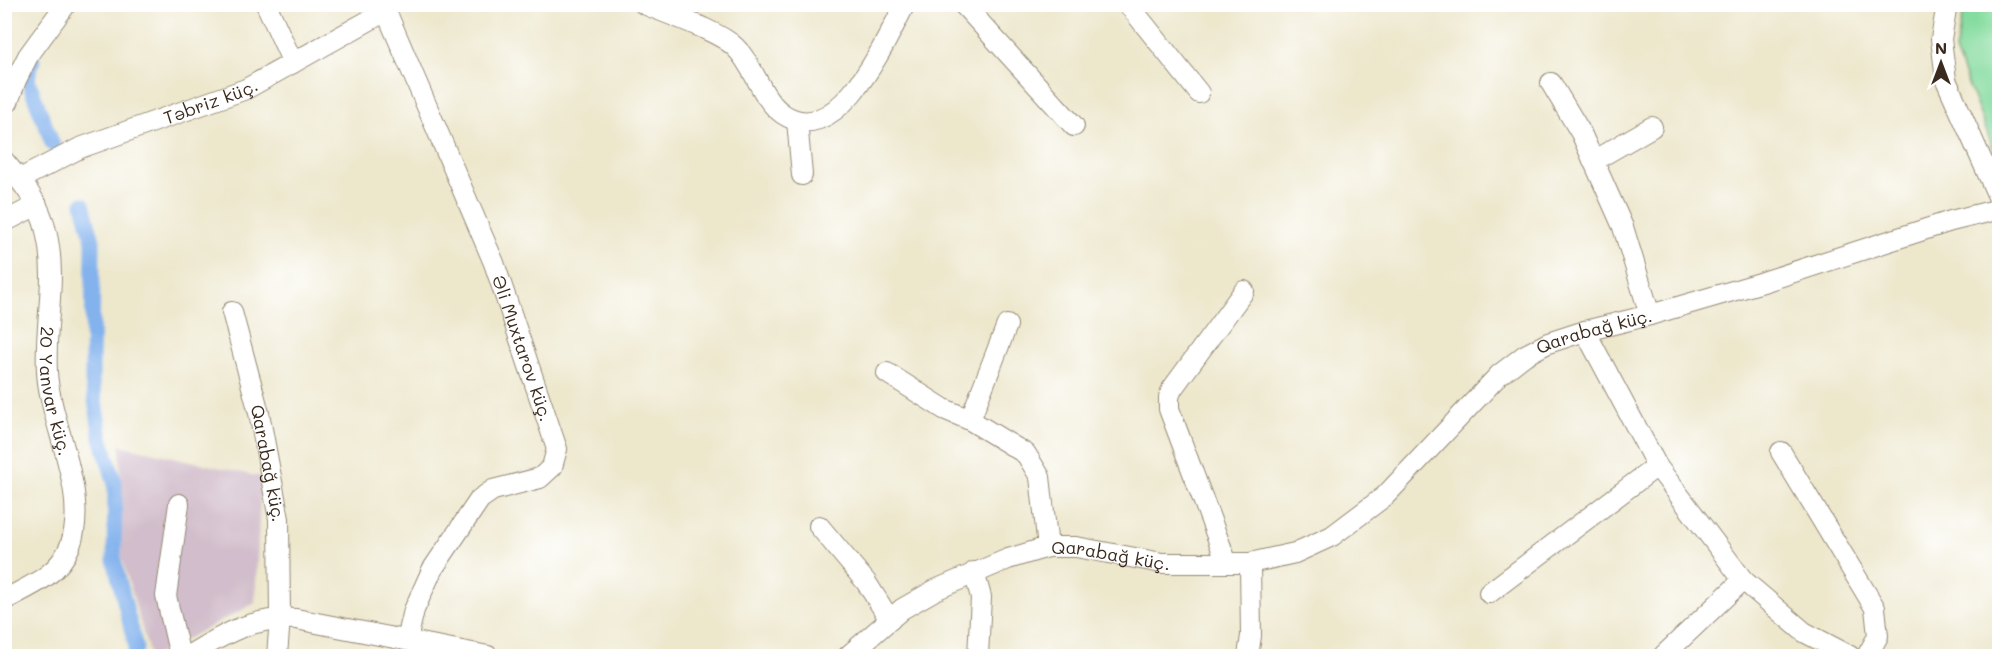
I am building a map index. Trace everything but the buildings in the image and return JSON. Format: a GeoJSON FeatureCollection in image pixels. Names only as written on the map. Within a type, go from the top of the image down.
{"type":"FeatureCollection","features":[{"type":"Feature","properties":{"kind":"street"},"geometry":{"type":"LineString","coordinates":[[4,105],[8,102],[28,56],[66,4]]}},
{"type":"Feature","properties":{"kind":"street"},"geometry":{"type":"LineString","coordinates":[[266,4],[293,63]]}},
{"type":"Feature","properties":{"kind":"street"},"geometry":{"type":"LineString","coordinates":[[644,4],[723,38],[735,46],[763,92],[782,113],[797,121],[809,122],[824,118],[840,107],[871,70],[905,4]]}},
{"type":"Feature","properties":{"kind":"street"},"geometry":{"type":"LineString","coordinates":[[963,4],[1074,126]]}},
{"type":"Feature","properties":{"kind":"street"},"geometry":{"type":"LineString","coordinates":[[1128,4],[1199,93]]}},
{"type":"Feature","properties":{"kind":"street"},"geometry":{"type":"LineString","coordinates":[[1947,4],[1941,39],[1946,80],[2000,201]]}},
{"type":"Feature","properties":{"kind":"street","name":"Təbriz küç."},"geometry":{"type":"LineString","coordinates":[[20,179],[80,148],[246,89],[388,8]]}},
{"type":"Feature","properties":{"kind":"street","name":"Əli Muxtarov küç."},"geometry":{"type":"LineString","coordinates":[[388,8],[494,264],[557,449],[552,467],[540,478],[493,490],[480,499],[432,570],[414,610],[406,640]]}},
{"type":"Feature","properties":{"kind":"street"},"geometry":{"type":"LineString","coordinates":[[1551,83],[1581,133],[1623,227],[1650,315]]}},
{"type":"Feature","properties":{"kind":"street"},"geometry":{"type":"LineString","coordinates":[[797,121],[802,175]]}},
{"type":"Feature","properties":{"kind":"street"},"geometry":{"type":"LineString","coordinates":[[1593,161],[1653,128]]}},
{"type":"Feature","properties":{"kind":"street","name":"20 Yanvar küç."},"geometry":{"type":"LineString","coordinates":[[4,161],[38,205],[46,230],[52,266],[47,372],[75,500],[70,546],[61,563],[40,583],[4,600]]}},
{"type":"Feature","properties":{"kind":"street"},"geometry":{"type":"LineString","coordinates":[[4,222],[38,205]]}},
{"type":"Feature","properties":{"kind":"street","name":"Qarabağ küç."},"geometry":{"type":"LineString","coordinates":[[848,657],[902,609],[935,590],[1008,559],[1048,547],[1076,547],[1162,563],[1250,563],[1295,553],[1332,536],[1385,496],[1499,375],[1525,355],[1548,343],[1760,283],[1952,221],[2000,209]]}},
{"type":"Feature","properties":{"kind":"street"},"geometry":{"type":"LineString","coordinates":[[1227,563],[1169,409],[1169,397],[1244,291]]}},
{"type":"Feature","properties":{"kind":"street","name":"Qarabağ küç."},"geometry":{"type":"LineString","coordinates":[[232,312],[259,413],[279,519],[280,618],[277,657]]}},
{"type":"Feature","properties":{"kind":"street"},"geometry":{"type":"LineString","coordinates":[[970,420],[1007,325]]}},
{"type":"Feature","properties":{"kind":"street"},"geometry":{"type":"LineString","coordinates":[[1584,331],[1658,466],[1743,580],[1804,632],[1850,657]]}},
{"type":"Feature","properties":{"kind":"street"},"geometry":{"type":"LineString","coordinates":[[887,372],[944,409],[970,420],[1026,454],[1040,477],[1048,547]]}},
{"type":"Feature","properties":{"kind":"street"},"geometry":{"type":"LineString","coordinates":[[1781,452],[1875,608],[1878,636],[1867,657]]}},
{"type":"Feature","properties":{"kind":"street"},"geometry":{"type":"LineString","coordinates":[[1489,593],[1658,466]]}},
{"type":"Feature","properties":{"kind":"street"},"geometry":{"type":"LineString","coordinates":[[178,504],[166,596],[180,657]]}},
{"type":"Feature","properties":{"kind":"street"},"geometry":{"type":"LineString","coordinates":[[819,526],[866,582],[890,620]]}},
{"type":"Feature","properties":{"kind":"street"},"geometry":{"type":"LineString","coordinates":[[1248,657],[1251,636],[1250,563]]}},
{"type":"Feature","properties":{"kind":"street"},"geometry":{"type":"LineString","coordinates":[[974,572],[981,597],[978,657]]}},
{"type":"Feature","properties":{"kind":"street"},"geometry":{"type":"LineString","coordinates":[[1664,655],[1743,580]]}},
{"type":"Feature","properties":{"kind":"street"},"geometry":{"type":"LineString","coordinates":[[188,657],[230,631],[264,620],[280,618],[406,640],[431,651],[488,657]]}},
{"type":"Feature","properties":{"kind":"shaded area"},"geometry":{"type":"Polygon","coordinates":[[[120,445],[261,477],[255,603],[154,656],[150,656],[122,558],[120,445]]]}},
{"type":"Feature","properties":{"kind":"green space"},"geometry":{"type":"Polygon","coordinates":[[[1969,5],[1999,5],[1999,163],[1955,51],[1964,9],[1969,5]]]}},
{"type":"Feature","properties":{"kind":"waterway"},"geometry":{"type":"LineString","coordinates":[[33,61],[30,65],[28,80],[53,145]]}},
{"type":"Feature","properties":{"kind":"waterway"},"geometry":{"type":"LineString","coordinates":[[83,204],[93,241],[92,382],[101,437],[115,484],[114,560],[136,648],[134,656]]}}]}
